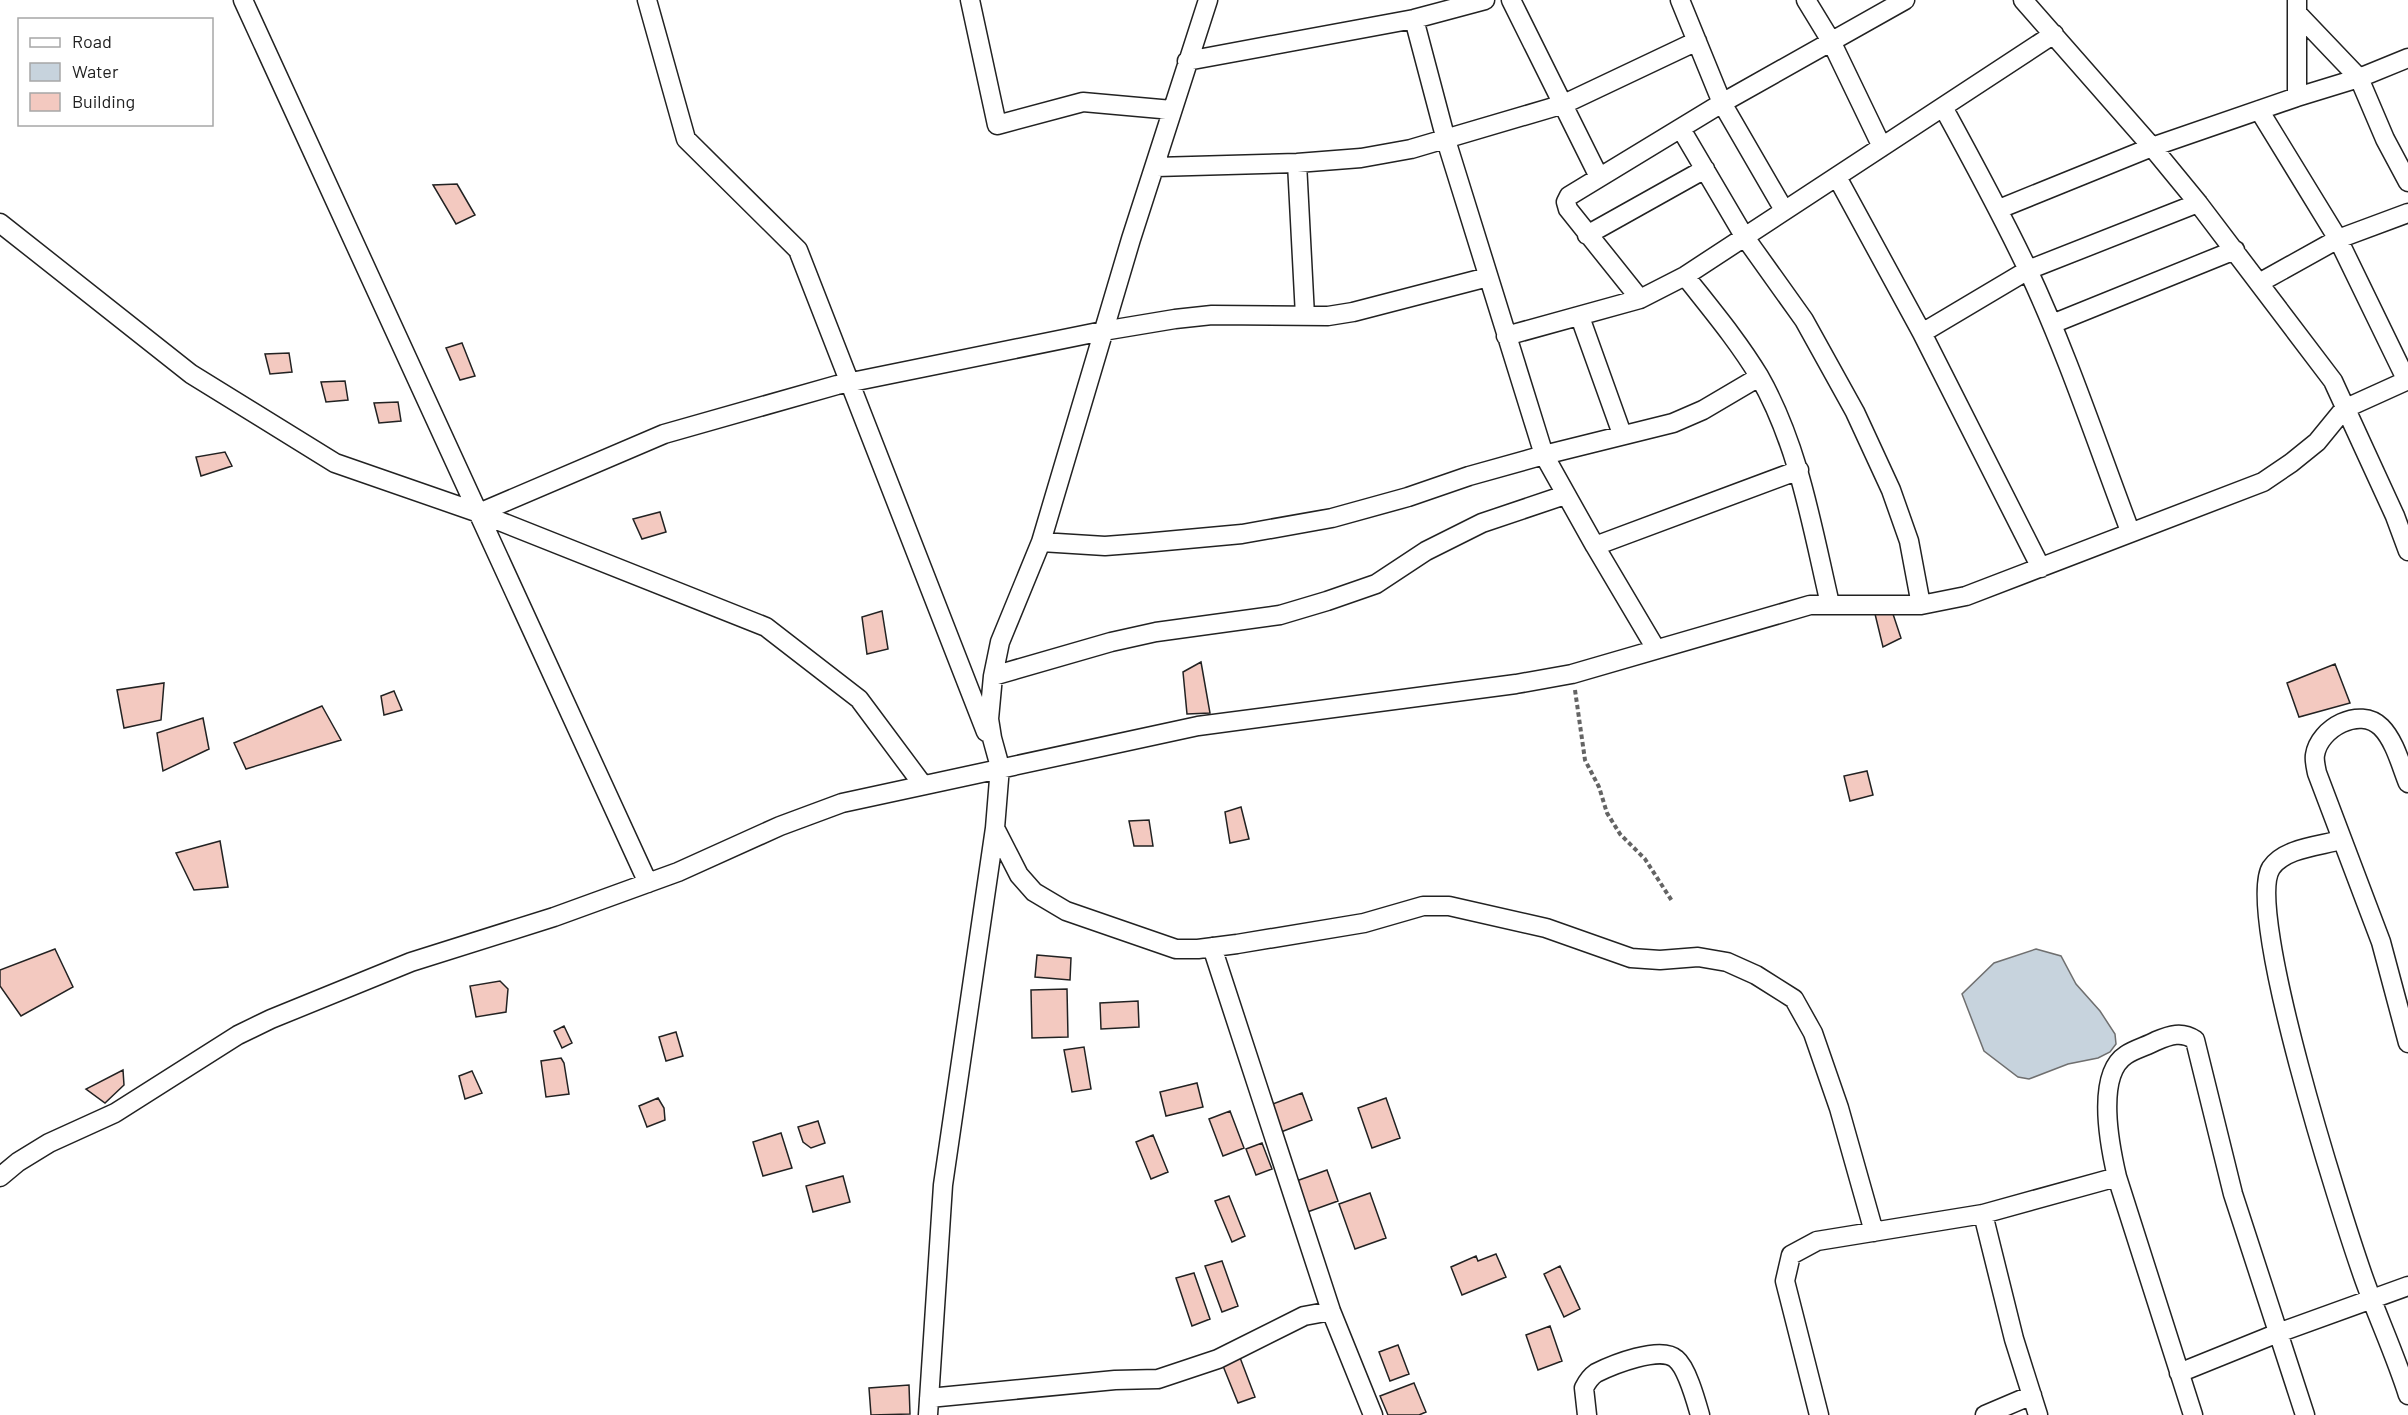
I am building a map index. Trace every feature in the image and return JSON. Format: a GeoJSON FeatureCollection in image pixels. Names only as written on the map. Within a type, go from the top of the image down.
{"type":"FeatureCollection","features":[{"type":"Feature","properties":{"kind":"street"},"geometry":{"type":"LineString","coordinates":[[243,0],[648,882]]}},
{"type":"Feature","properties":{"kind":"street"},"geometry":{"type":"LineString","coordinates":[[647,0],[686,139],[798,250],[1000,768]]}},
{"type":"Feature","properties":{"kind":"street"},"geometry":{"type":"LineString","coordinates":[[970,0],[997,125],[1083,102],[1172,110]]}},
{"type":"Feature","properties":{"kind":"street"},"geometry":{"type":"LineString","coordinates":[[1208,0],[1103,331],[1041,542],[1000,642],[993,676],[989,719],[1000,768],[995,828],[943,1185],[928,1407],[1115,1380],[1158,1380],[1218,1359],[1304,1316],[1331,1311]]}},
{"type":"Feature","properties":{"kind":"street"},"geometry":{"type":"LineString","coordinates":[[1187,61],[1414,19],[1485,0]]}},
{"type":"Feature","properties":{"kind":"street"},"geometry":{"type":"LineString","coordinates":[[1511,0],[1599,177]]}},
{"type":"Feature","properties":{"kind":"street"},"geometry":{"type":"LineString","coordinates":[[1680,0],[1722,103],[1784,210]]}},
{"type":"Feature","properties":{"kind":"street"},"geometry":{"type":"LineString","coordinates":[[1806,0],[1831,41],[1882,147]]}},
{"type":"Feature","properties":{"kind":"street"},"geometry":{"type":"LineString","coordinates":[[1640,299],[1568,209],[1566,202],[1575,191],[1722,103],[1905,0]]}},
{"type":"Feature","properties":{"kind":"street"},"geometry":{"type":"LineString","coordinates":[[2023,0],[2198,203],[2333,381],[2344,409],[2402,513],[2408,551]]}},
{"type":"Feature","properties":{"kind":"street"},"geometry":{"type":"LineString","coordinates":[[2297,7],[2359,78],[2385,140],[2408,182]]}},
{"type":"Feature","properties":{"kind":"street"},"geometry":{"type":"LineString","coordinates":[[2297,7],[2297,97]]}},
{"type":"Feature","properties":{"kind":"street"},"geometry":{"type":"LineString","coordinates":[[1414,19],[1446,140],[1544,455],[1565,495],[1656,649]]}},
{"type":"Feature","properties":{"kind":"street"},"geometry":{"type":"LineString","coordinates":[[1506,336],[1640,299],[1686,276],[2054,34]]}},
{"type":"Feature","properties":{"kind":"street"},"geometry":{"type":"LineString","coordinates":[[1156,167],[1297,163],[1361,158],[1446,140],[1564,104],[1696,41]]}},
{"type":"Feature","properties":{"kind":"street"},"geometry":{"type":"LineString","coordinates":[[1999,209],[2152,147],[2359,78],[2408,58]]}},
{"type":"Feature","properties":{"kind":"street"},"geometry":{"type":"LineString","coordinates":[[1942,107],[1999,209],[2052,324],[2130,531]]}},
{"type":"Feature","properties":{"kind":"street"},"geometry":{"type":"LineString","coordinates":[[0,1177],[18,1162],[48,1143],[115,1113],[238,1035],[271,1019],[411,962],[554,917],[678,872],[809,814],[842,802],[1198,726],[1516,684],[1572,674],[1810,605],[1921,605],[1966,596],[2130,531],[2263,482],[2317,442],[2344,409],[2408,380],[2338,239],[2259,110]]}},
{"type":"Feature","properties":{"kind":"street"},"geometry":{"type":"LineString","coordinates":[[1681,129],[1744,236],[1804,320],[1855,412],[1895,500],[1909,541],[1921,605]]}},
{"type":"Feature","properties":{"kind":"street"},"geometry":{"type":"LineString","coordinates":[[1297,163],[1305,316]]}},
{"type":"Feature","properties":{"kind":"street"},"geometry":{"type":"LineString","coordinates":[[1587,235],[1705,169]]}},
{"type":"Feature","properties":{"kind":"street"},"geometry":{"type":"LineString","coordinates":[[1837,177],[1922,333],[2041,568]]}},
{"type":"Feature","properties":{"kind":"street"},"geometry":{"type":"LineString","coordinates":[[1922,333],[2028,270],[2198,203]]}},
{"type":"Feature","properties":{"kind":"street"},"geometry":{"type":"LineString","coordinates":[[2259,283],[2338,239],[2408,213]]}},
{"type":"Feature","properties":{"kind":"street"},"geometry":{"type":"LineString","coordinates":[[0,223],[191,374],[335,463],[479,513],[766,627],[859,699],[923,784]]}},
{"type":"Feature","properties":{"kind":"street"},"geometry":{"type":"LineString","coordinates":[[2052,324],[2235,250]]}},
{"type":"Feature","properties":{"kind":"street"},"geometry":{"type":"LineString","coordinates":[[1686,276],[1760,377],[1799,470],[1830,604]]}},
{"type":"Feature","properties":{"kind":"street"},"geometry":{"type":"LineString","coordinates":[[479,513],[664,434],[849,382],[1103,331],[1212,315],[1305,316],[1353,312],[1488,277]]}},
{"type":"Feature","properties":{"kind":"street"},"geometry":{"type":"LineString","coordinates":[[1580,317],[1622,434]]}},
{"type":"Feature","properties":{"kind":"street"},"geometry":{"type":"LineString","coordinates":[[1041,542],[1105,546],[1242,534],[1332,518],[1544,455],[1672,423],[1702,410],[1760,377]]}},
{"type":"Feature","properties":{"kind":"street"},"geometry":{"type":"LineString","coordinates":[[1595,546],[1799,470]]}},
{"type":"Feature","properties":{"kind":"street"},"geometry":{"type":"LineString","coordinates":[[993,676],[1111,642],[1156,632],[1280,615],[1327,601],[1376,584],[1426,551],[1482,523],[1565,495]]}},
{"type":"Feature","properties":{"kind":"street"},"geometry":{"type":"LineString","coordinates":[[2408,783],[2388,738],[2381,727],[2372,721],[2355,720],[2339,723],[2323,737],[2314,755],[2317,773],[2341,840],[2381,942],[2408,1043]]}},
{"type":"Feature","properties":{"kind":"street"},"geometry":{"type":"LineString","coordinates":[[995,828],[1019,875],[1034,892],[1066,911],[1176,949],[1212,947],[1364,923],[1423,906],[1449,906],[1546,928],[1631,958],[1660,960],[1698,957],[1727,962],[1756,975],[1794,999],[1813,1033],[1839,1108],[1874,1232]]}},
{"type":"Feature","properties":{"kind":"street"},"geometry":{"type":"LineString","coordinates":[[2341,840],[2286,855],[2278,861],[2270,869],[2266,899],[2275,971],[2301,1071],[2372,1298],[2408,1395]]}},
{"type":"Feature","properties":{"kind":"street"},"geometry":{"type":"LineString","coordinates":[[1212,947],[1331,1311],[1373,1415]]}},
{"type":"Feature","properties":{"kind":"street"},"geometry":{"type":"LineString","coordinates":[[2193,1415],[2117,1177],[2112,1153],[2108,1098],[2109,1081],[2116,1065],[2125,1055],[2168,1036],[2180,1034],[2195,1040],[2232,1194],[2305,1415]]}},
{"type":"Feature","properties":{"kind":"street"},"geometry":{"type":"LineString","coordinates":[[1819,1415],[1785,1281],[1791,1254],[1817,1241],[1983,1214],[2117,1177]]}},
{"type":"Feature","properties":{"kind":"street"},"geometry":{"type":"LineString","coordinates":[[1983,1214],[2014,1339],[2038,1415]]}},
{"type":"Feature","properties":{"kind":"street"},"geometry":{"type":"LineString","coordinates":[[2179,1373],[2278,1333],[2408,1286]]}},
{"type":"Feature","properties":{"kind":"street"},"geometry":{"type":"LineString","coordinates":[[1587,1415],[1584,1388],[1594,1374],[1649,1354],[1665,1354],[1676,1359],[1691,1386],[1700,1415]]}},
{"type":"Feature","properties":{"kind":"street"},"geometry":{"type":"LineString","coordinates":[[1985,1415],[2032,1395]]}},
{"type":"Feature","properties":{"kind":"path"},"geometry":{"type":"LineString","coordinates":[[1572,674],[1585,760],[1599,787],[1607,813],[1620,834],[1645,859],[1672,902]]}},
{"type":"Feature","properties":{"kind":"water"},"geometry":{"type":"Polygon","coordinates":[[[2036,949],[2061,956],[2076,984],[2100,1011],[2115,1034],[2116,1044],[2110,1052],[2098,1058],[2068,1064],[2029,1079],[2018,1077],[1984,1051],[1962,994],[1994,963],[2036,949]]]}},
{"type":"Feature","properties":{"kind":"building"},"geometry":{"type":"Polygon","coordinates":[[[457,184],[475,215],[456,224],[433,185],[457,184]]]}},
{"type":"Feature","properties":{"kind":"building"},"geometry":{"type":"Polygon","coordinates":[[[462,343],[475,376],[460,380],[446,348],[462,343]]]}},
{"type":"Feature","properties":{"kind":"building"},"geometry":{"type":"Polygon","coordinates":[[[289,353],[292,372],[270,374],[265,354],[289,353]]]}},
{"type":"Feature","properties":{"kind":"building"},"geometry":{"type":"Polygon","coordinates":[[[345,381],[348,400],[326,402],[321,382],[345,381]]]}},
{"type":"Feature","properties":{"kind":"building"},"geometry":{"type":"Polygon","coordinates":[[[398,402],[401,421],[379,423],[374,403],[398,402]]]}},
{"type":"Feature","properties":{"kind":"building"},"geometry":{"type":"Polygon","coordinates":[[[225,452],[232,466],[201,476],[196,457],[225,452]]]}},
{"type":"Feature","properties":{"kind":"building"},"geometry":{"type":"Polygon","coordinates":[[[660,512],[666,532],[642,539],[633,519],[660,512]]]}},
{"type":"Feature","properties":{"kind":"building"},"geometry":{"type":"Polygon","coordinates":[[[882,611],[888,649],[867,654],[862,617],[882,611]]]}},
{"type":"Feature","properties":{"kind":"building"},"geometry":{"type":"Polygon","coordinates":[[[1875,614],[1893,614],[1901,638],[1883,647],[1875,614]]]}},
{"type":"Feature","properties":{"kind":"building"},"geometry":{"type":"Polygon","coordinates":[[[1201,662],[1210,713],[1187,714],[1183,672],[1201,662]]]}},
{"type":"Feature","properties":{"kind":"building"},"geometry":{"type":"Polygon","coordinates":[[[2335,664],[2350,703],[2299,717],[2287,683],[2335,664]]]}},
{"type":"Feature","properties":{"kind":"building"},"geometry":{"type":"Polygon","coordinates":[[[164,683],[161,720],[124,728],[117,690],[164,683]]]}},
{"type":"Feature","properties":{"kind":"building"},"geometry":{"type":"Polygon","coordinates":[[[394,691],[402,710],[384,715],[381,696],[394,691]]]}},
{"type":"Feature","properties":{"kind":"building"},"geometry":{"type":"Polygon","coordinates":[[[322,706],[341,740],[246,769],[234,743],[322,706]]]}},
{"type":"Feature","properties":{"kind":"building"},"geometry":{"type":"Polygon","coordinates":[[[203,718],[209,749],[163,771],[157,733],[203,718]]]}},
{"type":"Feature","properties":{"kind":"building"},"geometry":{"type":"Polygon","coordinates":[[[1867,771],[1873,795],[1850,801],[1844,776],[1867,771]]]}},
{"type":"Feature","properties":{"kind":"building"},"geometry":{"type":"Polygon","coordinates":[[[1241,807],[1249,839],[1230,843],[1225,812],[1241,807]]]}},
{"type":"Feature","properties":{"kind":"building"},"geometry":{"type":"Polygon","coordinates":[[[1149,820],[1153,846],[1134,846],[1129,821],[1149,820]]]}},
{"type":"Feature","properties":{"kind":"building"},"geometry":{"type":"Polygon","coordinates":[[[220,841],[228,887],[194,890],[176,853],[220,841]]]}},
{"type":"Feature","properties":{"kind":"building"},"geometry":{"type":"Polygon","coordinates":[[[55,949],[73,987],[21,1016],[0,986],[0,970],[55,949]]]}},
{"type":"Feature","properties":{"kind":"building"},"geometry":{"type":"Polygon","coordinates":[[[1037,955],[1071,958],[1070,980],[1035,977],[1037,955]]]}},
{"type":"Feature","properties":{"kind":"building"},"geometry":{"type":"Polygon","coordinates":[[[500,981],[508,989],[506,1012],[476,1017],[470,986],[500,981]]]}},
{"type":"Feature","properties":{"kind":"building"},"geometry":{"type":"Polygon","coordinates":[[[1067,989],[1068,1037],[1032,1038],[1031,990],[1067,989]]]}},
{"type":"Feature","properties":{"kind":"building"},"geometry":{"type":"Polygon","coordinates":[[[1138,1001],[1139,1027],[1101,1029],[1100,1003],[1138,1001]]]}},
{"type":"Feature","properties":{"kind":"building"},"geometry":{"type":"Polygon","coordinates":[[[564,1026],[572,1043],[562,1048],[554,1031],[564,1026]]]}},
{"type":"Feature","properties":{"kind":"building"},"geometry":{"type":"Polygon","coordinates":[[[676,1032],[683,1056],[666,1061],[659,1037],[676,1032]]]}},
{"type":"Feature","properties":{"kind":"building"},"geometry":{"type":"Polygon","coordinates":[[[1084,1047],[1091,1089],[1072,1092],[1064,1050],[1084,1047]]]}},
{"type":"Feature","properties":{"kind":"building"},"geometry":{"type":"Polygon","coordinates":[[[561,1058],[564,1063],[569,1094],[546,1097],[541,1061],[561,1058]]]}},
{"type":"Feature","properties":{"kind":"building"},"geometry":{"type":"Polygon","coordinates":[[[123,1070],[124,1085],[105,1103],[86,1089],[123,1070]]]}},
{"type":"Feature","properties":{"kind":"building"},"geometry":{"type":"Polygon","coordinates":[[[472,1071],[482,1093],[465,1099],[459,1076],[472,1071]]]}},
{"type":"Feature","properties":{"kind":"building"},"geometry":{"type":"Polygon","coordinates":[[[1197,1083],[1203,1107],[1166,1116],[1160,1092],[1197,1083]]]}},
{"type":"Feature","properties":{"kind":"building"},"geometry":{"type":"Polygon","coordinates":[[[1302,1093],[1312,1120],[1281,1132],[1270,1105],[1302,1093]]]}},
{"type":"Feature","properties":{"kind":"building"},"geometry":{"type":"Polygon","coordinates":[[[658,1098],[664,1108],[665,1120],[647,1127],[639,1106],[658,1098]]]}},
{"type":"Feature","properties":{"kind":"building"},"geometry":{"type":"Polygon","coordinates":[[[1386,1098],[1400,1138],[1372,1148],[1358,1108],[1386,1098]]]}},
{"type":"Feature","properties":{"kind":"building"},"geometry":{"type":"Polygon","coordinates":[[[1230,1111],[1244,1148],[1223,1156],[1209,1119],[1230,1111]]]}},
{"type":"Feature","properties":{"kind":"building"},"geometry":{"type":"Polygon","coordinates":[[[818,1121],[825,1143],[811,1148],[803,1142],[798,1127],[818,1121]]]}},
{"type":"Feature","properties":{"kind":"building"},"geometry":{"type":"Polygon","coordinates":[[[781,1133],[792,1168],[763,1176],[753,1142],[781,1133]]]}},
{"type":"Feature","properties":{"kind":"building"},"geometry":{"type":"Polygon","coordinates":[[[1153,1135],[1168,1172],[1151,1179],[1136,1142],[1153,1135]]]}},
{"type":"Feature","properties":{"kind":"building"},"geometry":{"type":"Polygon","coordinates":[[[1262,1143],[1272,1169],[1256,1175],[1246,1149],[1262,1143]]]}},
{"type":"Feature","properties":{"kind":"building"},"geometry":{"type":"Polygon","coordinates":[[[1327,1170],[1338,1201],[1299,1215],[1288,1184],[1327,1170]]]}},
{"type":"Feature","properties":{"kind":"building"},"geometry":{"type":"Polygon","coordinates":[[[843,1176],[850,1202],[813,1212],[806,1186],[843,1176]]]}},
{"type":"Feature","properties":{"kind":"building"},"geometry":{"type":"Polygon","coordinates":[[[1370,1193],[1386,1238],[1355,1249],[1339,1204],[1370,1193]]]}},
{"type":"Feature","properties":{"kind":"building"},"geometry":{"type":"Polygon","coordinates":[[[1229,1196],[1245,1236],[1232,1242],[1215,1201],[1229,1196]]]}},
{"type":"Feature","properties":{"kind":"building"},"geometry":{"type":"Polygon","coordinates":[[[1496,1254],[1506,1277],[1462,1295],[1451,1267],[1476,1256],[1478,1261],[1496,1254]]]}},
{"type":"Feature","properties":{"kind":"building"},"geometry":{"type":"Polygon","coordinates":[[[1222,1261],[1238,1306],[1222,1312],[1205,1266],[1222,1261]]]}},
{"type":"Feature","properties":{"kind":"building"},"geometry":{"type":"Polygon","coordinates":[[[1560,1266],[1580,1309],[1564,1317],[1544,1274],[1560,1266]]]}},
{"type":"Feature","properties":{"kind":"building"},"geometry":{"type":"Polygon","coordinates":[[[1194,1273],[1210,1319],[1192,1326],[1176,1278],[1194,1273]]]}},
{"type":"Feature","properties":{"kind":"building"},"geometry":{"type":"Polygon","coordinates":[[[1550,1326],[1562,1361],[1538,1370],[1526,1335],[1550,1326]]]}},
{"type":"Feature","properties":{"kind":"building"},"geometry":{"type":"Polygon","coordinates":[[[1398,1345],[1409,1374],[1390,1381],[1379,1352],[1398,1345]]]}},
{"type":"Feature","properties":{"kind":"building"},"geometry":{"type":"Polygon","coordinates":[[[1239,1355],[1255,1397],[1238,1403],[1221,1361],[1239,1355]]]}},
{"type":"Feature","properties":{"kind":"building"},"geometry":{"type":"Polygon","coordinates":[[[1414,1383],[1426,1412],[1419,1415],[1388,1415],[1380,1396],[1414,1383]]]}},
{"type":"Feature","properties":{"kind":"building"},"geometry":{"type":"Polygon","coordinates":[[[909,1385],[910,1414],[871,1415],[869,1388],[909,1385]]]}}]}
